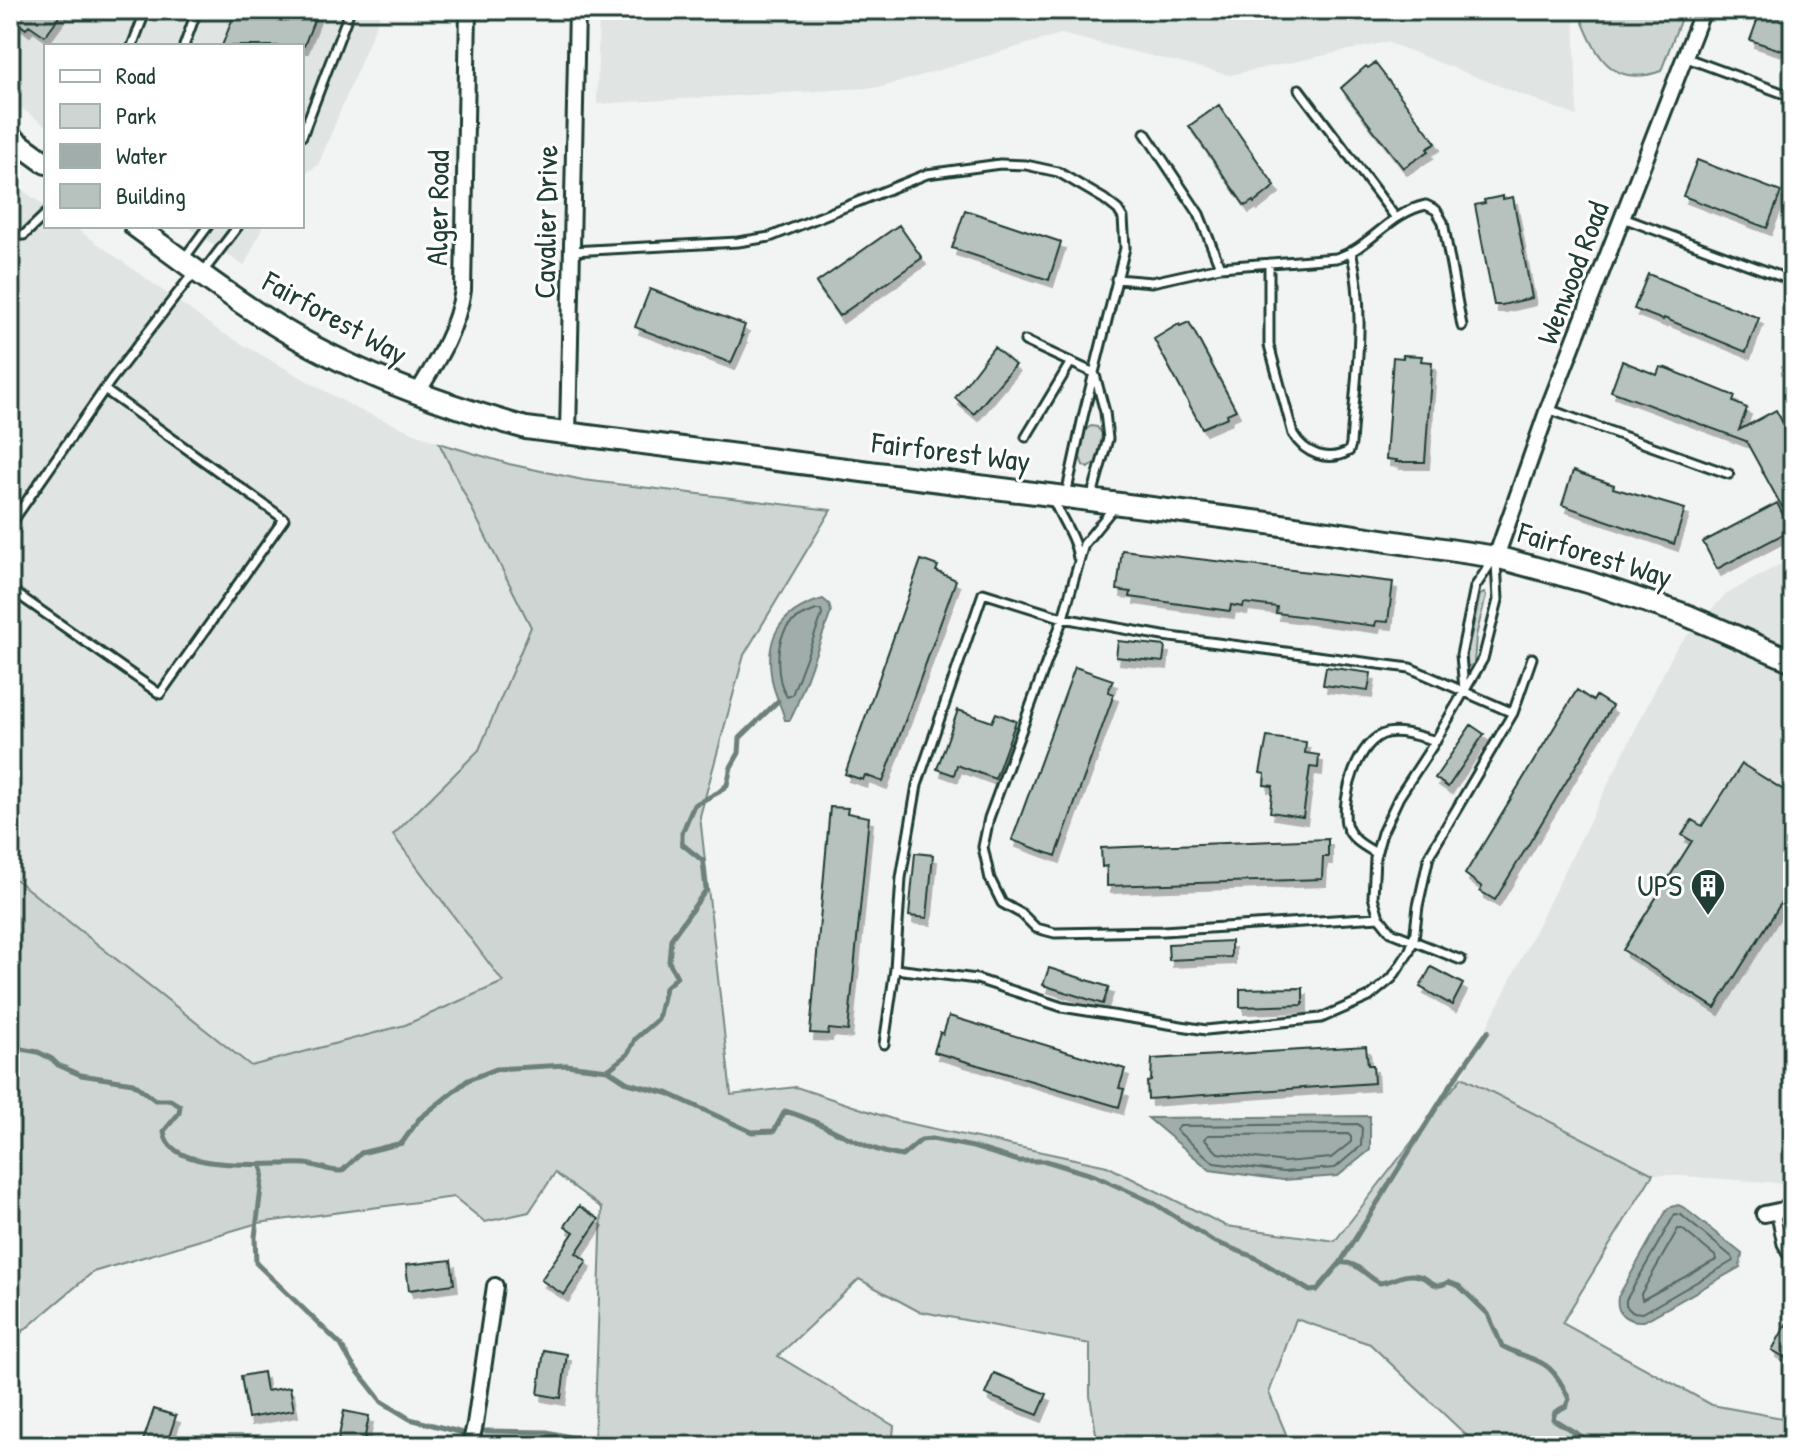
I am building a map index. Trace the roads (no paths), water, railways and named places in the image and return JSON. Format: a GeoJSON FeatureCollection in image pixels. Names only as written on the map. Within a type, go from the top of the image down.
{"type":"FeatureCollection","features":[{"type":"Feature","properties":{"kind":"main road"},"geometry":{"type":"LineString","coordinates":[[10,137],[44,162]]}},
{"type":"Feature","properties":{"kind":"main road","name":"Fairforest Way"},"geometry":{"type":"LineString","coordinates":[[138,228],[268,321],[317,349],[416,395],[526,428],[1059,496],[1496,557],[1591,583],[1686,615],[1793,661]]}},
{"type":"Feature","properties":{"kind":"street","name":"Alger Road"},"geometry":{"type":"LineString","coordinates":[[416,395],[443,353],[460,313],[468,10]]}},
{"type":"Feature","properties":{"kind":"street","name":"Cavalier Drive"},"geometry":{"type":"LineString","coordinates":[[568,434],[577,10]]}},
{"type":"Feature","properties":{"kind":"street","name":"Wenwood Road"},"geometry":{"type":"LineString","coordinates":[[1496,557],[1548,409],[1703,10]]}},
{"type":"Feature","properties":{"kind":"street"},"geometry":{"type":"LineString","coordinates":[[1770,1212],[1793,1208]]}},
{"type":"Feature","properties":{"kind":"street"},"geometry":{"type":"LineString","coordinates":[[470,1446],[495,1286]]}},
{"type":"Feature","properties":{"kind":"lane"},"geometry":{"type":"LineString","coordinates":[[133,44],[146,10]]}},
{"type":"Feature","properties":{"kind":"lane"},"geometry":{"type":"LineString","coordinates":[[185,44],[197,10]]}},
{"type":"Feature","properties":{"kind":"lane"},"geometry":{"type":"LineString","coordinates":[[304,131],[350,10]]}},
{"type":"Feature","properties":{"kind":"lane"},"geometry":{"type":"LineString","coordinates":[[1684,57],[1793,97]]}},
{"type":"Feature","properties":{"kind":"lane"},"geometry":{"type":"LineString","coordinates":[[1299,89],[1396,218]]}},
{"type":"Feature","properties":{"kind":"lane"},"geometry":{"type":"LineString","coordinates":[[1145,133],[1199,214],[1220,267]]}},
{"type":"Feature","properties":{"kind":"lane"},"geometry":{"type":"LineString","coordinates":[[572,251],[738,242],[770,237],[927,174],[1000,164],[1026,165],[1058,172],[1118,210],[1126,224],[1125,248],[1059,496],[1060,518],[1076,547],[1078,564]]}},
{"type":"Feature","properties":{"kind":"lane"},"geometry":{"type":"LineString","coordinates":[[1116,279],[1152,282],[1220,267],[1336,258],[1351,251],[1396,218],[1426,205],[1440,215],[1462,326]]}},
{"type":"Feature","properties":{"kind":"lane"},"geometry":{"type":"LineString","coordinates":[[10,235],[24,235],[44,216]]}},
{"type":"Feature","properties":{"kind":"lane"},"geometry":{"type":"LineString","coordinates":[[1623,218],[1793,281]]}},
{"type":"Feature","properties":{"kind":"lane"},"geometry":{"type":"LineString","coordinates":[[194,268],[207,228]]}},
{"type":"Feature","properties":{"kind":"lane"},"geometry":{"type":"LineString","coordinates":[[10,525],[194,268],[236,228]]}},
{"type":"Feature","properties":{"kind":"lane"},"geometry":{"type":"LineString","coordinates":[[1269,263],[1269,345],[1293,434],[1302,447],[1312,453],[1339,456],[1349,451],[1351,444],[1357,344],[1358,291],[1351,251]]}},
{"type":"Feature","properties":{"kind":"lane"},"geometry":{"type":"LineString","coordinates":[[1025,341],[1094,373],[1105,412],[1108,439],[1090,501]]}},
{"type":"Feature","properties":{"kind":"lane"},"geometry":{"type":"LineString","coordinates":[[1026,437],[1071,362]]}},
{"type":"Feature","properties":{"kind":"lane"},"geometry":{"type":"LineString","coordinates":[[10,589],[160,694],[284,519],[105,390]]}},
{"type":"Feature","properties":{"kind":"lane"},"geometry":{"type":"LineString","coordinates":[[1548,409],[1729,474]]}},
{"type":"Feature","properties":{"kind":"lane"},"geometry":{"type":"LineString","coordinates":[[1117,504],[1084,544],[1063,618],[989,818],[983,847],[990,879],[1002,903],[1022,914],[1036,928],[1055,933],[1163,931],[1379,917]]}},
{"type":"Feature","properties":{"kind":"lane"},"geometry":{"type":"LineString","coordinates":[[1464,691],[1461,655],[1475,587],[1496,557]]}},
{"type":"Feature","properties":{"kind":"lane"},"geometry":{"type":"LineString","coordinates":[[1461,960],[1391,932],[1379,917],[1373,897],[1376,853],[1399,797],[1436,741],[1483,659],[1498,600],[1496,557]]}},
{"type":"Feature","properties":{"kind":"lane"},"geometry":{"type":"LineString","coordinates":[[884,1044],[895,969],[901,878],[917,785],[983,593],[1063,618],[1163,636],[1410,668],[1513,713]]}},
{"type":"Feature","properties":{"kind":"lane"},"geometry":{"type":"LineString","coordinates":[[895,969],[977,979],[1062,1007],[1206,1030],[1321,1018],[1369,997],[1392,978],[1414,939],[1429,856],[1513,713],[1532,658]]}},
{"type":"Feature","properties":{"kind":"lane"},"geometry":{"type":"LineString","coordinates":[[1376,853],[1356,842],[1346,826],[1345,799],[1352,774],[1371,742],[1386,733],[1408,734],[1436,741]]}},
{"type":"Feature","properties":{"kind":"lane"},"geometry":{"type":"LineString","coordinates":[[1770,1212],[1793,1264]]}},
{"type":"Feature","properties":{"kind":"water"},"geometry":{"type":"Polygon","coordinates":[[[823,599],[829,604],[831,612],[794,712],[790,720],[785,720],[770,669],[773,641],[777,630],[795,611],[823,599]]]}},
{"type":"Feature","properties":{"kind":"water"},"geometry":{"type":"Polygon","coordinates":[[[1370,1116],[1370,1150],[1338,1176],[1283,1180],[1210,1170],[1148,1118],[1370,1116]]]}},
{"type":"Feature","properties":{"kind":"water"},"geometry":{"type":"Polygon","coordinates":[[[1678,1205],[1742,1254],[1740,1267],[1644,1321],[1628,1319],[1621,1313],[1618,1297],[1668,1208],[1678,1205]]]}},
{"type":"Feature","properties":{"kind":"waterway"},"geometry":{"type":"LineString","coordinates":[[608,1070],[628,1054],[635,1039],[658,1019],[665,988],[677,977],[669,962],[671,939],[706,890],[703,861],[682,844],[682,833],[694,805],[727,785],[731,767],[739,753],[740,738],[778,701]]}},
{"type":"Feature","properties":{"kind":"waterway"},"geometry":{"type":"LineString","coordinates":[[1340,1263],[1450,1086],[1488,1031]]}},
{"type":"Feature","properties":{"kind":"waterway"},"geometry":{"type":"LineString","coordinates":[[10,1047],[38,1052],[81,1075],[133,1083],[155,1100],[170,1100],[180,1106],[179,1113],[164,1131],[170,1145],[184,1155],[225,1164],[306,1164],[342,1171],[361,1153],[402,1143],[419,1119],[468,1080],[496,1069],[566,1065],[608,1070],[628,1083],[667,1093],[752,1132],[774,1131],[785,1111],[886,1153],[902,1156],[921,1140],[932,1139],[1019,1161],[1046,1161],[1095,1176],[1152,1202],[1213,1241],[1254,1257],[1310,1291],[1317,1290],[1340,1263],[1357,1267],[1380,1283],[1413,1275],[1436,1285],[1448,1282],[1459,1286],[1488,1314],[1502,1346],[1542,1363],[1555,1374],[1569,1399],[1566,1406],[1555,1412],[1553,1419],[1579,1435],[1606,1446]]}},
{"type":"Feature","properties":{"kind":"waterway"},"geometry":{"type":"LineString","coordinates":[[260,1164],[263,1172],[255,1237],[256,1263],[341,1345],[382,1402],[410,1419],[463,1433]]}},
{"type":"Feature","properties":{"kind":"waterway"},"geometry":{"type":"LineString","coordinates":[[484,1431],[547,1432],[592,1442],[595,1446]]}},
{"type":"Feature","properties":{"kind":"place","name":"UPS"},"geometry":{"type":"Point","coordinates":[1708,917]}}]}
